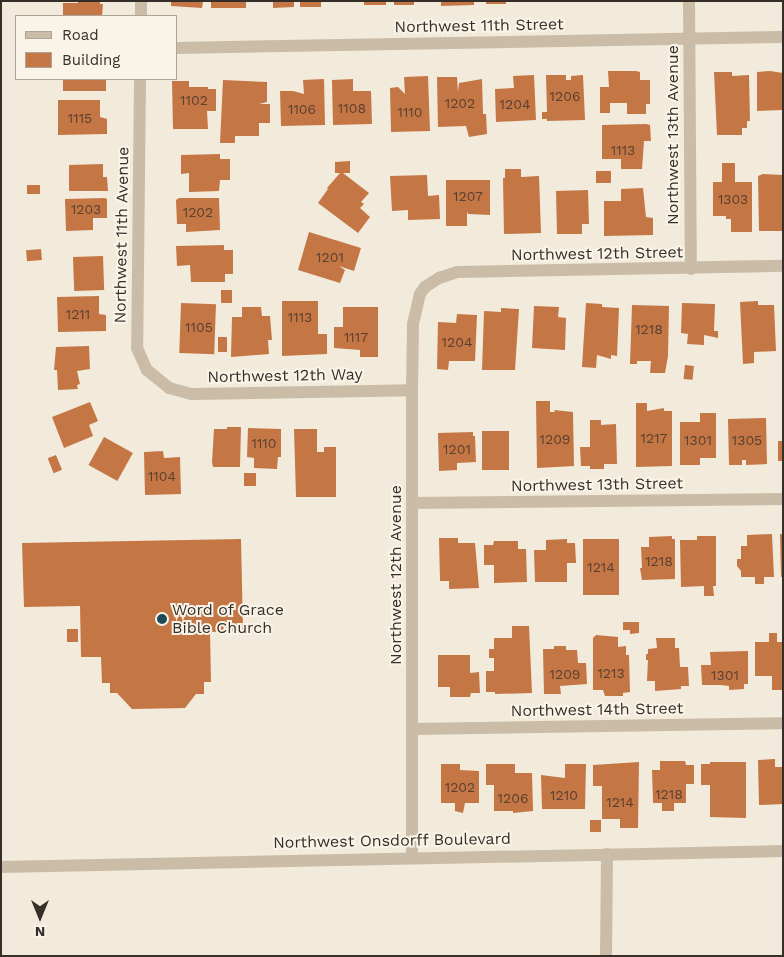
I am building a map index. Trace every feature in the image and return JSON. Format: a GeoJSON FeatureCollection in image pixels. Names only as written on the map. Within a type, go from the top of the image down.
{"type":"FeatureCollection","features":[{"type":"Feature","properties":{"kind":"street"},"geometry":{"type":"LineString","coordinates":[[141,1],[141,15]]}},
{"type":"Feature","properties":{"kind":"street","name":"Northwest 13th Avenue"},"geometry":{"type":"LineString","coordinates":[[689,1],[691,269]]}},
{"type":"Feature","properties":{"kind":"street","name":"Northwest 11th Street"},"geometry":{"type":"LineString","coordinates":[[178,48],[783,37]]}},
{"type":"Feature","properties":{"kind":"street","name":"Northwest 11th Avenue"},"geometry":{"type":"LineString","coordinates":[[140,80],[137,348],[142,363],[160,383]]}},
{"type":"Feature","properties":{"kind":"street","name":"Northwest 12th Street"},"geometry":{"type":"LineString","coordinates":[[420,294],[425,287],[439,278],[458,272],[783,266]]}},
{"type":"Feature","properties":{"kind":"street","name":"Northwest 12th Avenue"},"geometry":{"type":"LineString","coordinates":[[412,857],[412,390],[414,324],[420,294]]}},
{"type":"Feature","properties":{"kind":"street","name":"Northwest 12th Way"},"geometry":{"type":"LineString","coordinates":[[160,383],[180,393],[192,394],[412,390]]}},
{"type":"Feature","properties":{"kind":"street","name":"Northwest 13th Street"},"geometry":{"type":"LineString","coordinates":[[412,503],[783,499]]}},
{"type":"Feature","properties":{"kind":"street","name":"Northwest 14th Street"},"geometry":{"type":"LineString","coordinates":[[412,729],[783,723]]}},
{"type":"Feature","properties":{"kind":"street","name":"Northwest Onsdorff Boulevard"},"geometry":{"type":"LineString","coordinates":[[1,867],[412,857],[783,851]]}},
{"type":"Feature","properties":{"kind":"street"},"geometry":{"type":"LineString","coordinates":[[606,956],[607,854]]}},
{"type":"Feature","properties":{"kind":"building"},"geometry":{"type":"Polygon","coordinates":[[[78,1],[100,1],[100,4],[103,4],[102,15],[63,15],[63,3],[78,3],[78,1]]]}},
{"type":"Feature","properties":{"kind":"building"},"geometry":{"type":"Polygon","coordinates":[[[171,1],[203,1],[202,8],[171,6],[171,1]]]}},
{"type":"Feature","properties":{"kind":"building"},"geometry":{"type":"Polygon","coordinates":[[[211,1],[246,1],[246,8],[211,8],[211,1]]]}},
{"type":"Feature","properties":{"kind":"building"},"geometry":{"type":"Polygon","coordinates":[[[273,1],[294,1],[294,7],[273,8],[273,1]]]}},
{"type":"Feature","properties":{"kind":"building"},"geometry":{"type":"Polygon","coordinates":[[[300,1],[321,1],[321,7],[300,7],[300,1]]]}},
{"type":"Feature","properties":{"kind":"building"},"geometry":{"type":"Polygon","coordinates":[[[364,1],[386,1],[386,5],[364,5],[364,1]]]}},
{"type":"Feature","properties":{"kind":"building"},"geometry":{"type":"Polygon","coordinates":[[[394,1],[414,1],[414,5],[394,5],[394,1]]]}},
{"type":"Feature","properties":{"kind":"building"},"geometry":{"type":"Polygon","coordinates":[[[441,1],[474,1],[474,5],[441,6],[441,1]]]}},
{"type":"Feature","properties":{"kind":"building"},"geometry":{"type":"Polygon","coordinates":[[[486,1],[506,1],[506,4],[486,4],[486,1]]]}},
{"type":"Feature","properties":{"kind":"building"},"geometry":{"type":"Polygon","coordinates":[[[608,71],[636,71],[640,72],[640,80],[650,80],[650,104],[646,104],[646,114],[627,114],[627,103],[610,103],[610,113],[600,113],[600,87],[609,87],[608,71]]]}},
{"type":"Feature","properties":{"kind":"building"},"geometry":{"type":"Polygon","coordinates":[[[714,72],[732,72],[732,76],[749,75],[750,121],[747,121],[747,128],[742,128],[742,135],[717,135],[714,72]]]}},
{"type":"Feature","properties":{"kind":"building"},"geometry":{"type":"Polygon","coordinates":[[[757,72],[783,73],[783,110],[757,111],[757,72]]]}},
{"type":"Feature","properties":{"kind":"building"},"geometry":{"type":"Polygon","coordinates":[[[534,75],[536,120],[496,122],[495,89],[514,88],[513,76],[534,75]]]}},
{"type":"Feature","properties":{"kind":"building"},"geometry":{"type":"Polygon","coordinates":[[[546,75],[566,75],[566,80],[571,80],[571,76],[583,75],[585,120],[547,121],[547,119],[542,119],[542,112],[547,112],[546,75]]]}},
{"type":"Feature","properties":{"kind":"building"},"geometry":{"type":"Polygon","coordinates":[[[428,76],[430,131],[391,132],[390,88],[398,87],[405,94],[404,77],[428,76]]]}},
{"type":"Feature","properties":{"kind":"building"},"geometry":{"type":"Polygon","coordinates":[[[437,77],[457,77],[458,92],[459,83],[482,79],[483,114],[486,114],[487,134],[469,137],[466,126],[438,127],[437,77]]]}},
{"type":"Feature","properties":{"kind":"building"},"geometry":{"type":"Polygon","coordinates":[[[324,79],[325,125],[281,126],[280,91],[293,91],[304,94],[303,80],[324,79]]]}},
{"type":"Feature","properties":{"kind":"building"},"geometry":{"type":"Polygon","coordinates":[[[353,79],[353,91],[371,91],[372,124],[333,125],[332,80],[353,79]]]}},
{"type":"Feature","properties":{"kind":"building"},"geometry":{"type":"Polygon","coordinates":[[[63,80],[106,80],[106,91],[63,91],[63,80]]]}},
{"type":"Feature","properties":{"kind":"building"},"geometry":{"type":"Polygon","coordinates":[[[223,80],[267,82],[267,102],[259,104],[270,104],[270,123],[259,123],[259,136],[235,136],[235,143],[220,143],[223,80]]]}},
{"type":"Feature","properties":{"kind":"building"},"geometry":{"type":"Polygon","coordinates":[[[172,81],[189,81],[189,87],[216,89],[216,111],[207,111],[208,129],[173,129],[172,81]]]}},
{"type":"Feature","properties":{"kind":"building"},"geometry":{"type":"Polygon","coordinates":[[[58,100],[100,100],[100,117],[107,119],[107,134],[58,135],[58,100]]]}},
{"type":"Feature","properties":{"kind":"building"},"geometry":{"type":"Polygon","coordinates":[[[602,125],[650,125],[651,141],[644,141],[642,169],[621,169],[621,159],[602,159],[602,125]]]}},
{"type":"Feature","properties":{"kind":"building"},"geometry":{"type":"Polygon","coordinates":[[[220,154],[220,159],[230,159],[230,180],[220,180],[219,191],[189,192],[189,173],[181,174],[181,155],[220,154]]]}},
{"type":"Feature","properties":{"kind":"building"},"geometry":{"type":"Polygon","coordinates":[[[350,161],[350,173],[343,173],[369,193],[361,202],[364,204],[360,208],[370,217],[358,233],[318,203],[327,188],[340,173],[335,173],[335,162],[350,161]]]}},
{"type":"Feature","properties":{"kind":"building"},"geometry":{"type":"Polygon","coordinates":[[[722,163],[735,163],[735,182],[752,182],[752,232],[731,232],[731,219],[726,219],[726,216],[713,216],[713,182],[722,182],[722,163]]]}},
{"type":"Feature","properties":{"kind":"building"},"geometry":{"type":"Polygon","coordinates":[[[103,164],[103,177],[107,177],[108,191],[69,191],[69,165],[103,164]]]}},
{"type":"Feature","properties":{"kind":"building"},"geometry":{"type":"Polygon","coordinates":[[[505,169],[521,169],[521,177],[539,176],[541,233],[504,234],[503,178],[505,178],[505,169]]]}},
{"type":"Feature","properties":{"kind":"building"},"geometry":{"type":"Polygon","coordinates":[[[596,171],[611,171],[611,183],[596,183],[596,171]]]}},
{"type":"Feature","properties":{"kind":"building"},"geometry":{"type":"Polygon","coordinates":[[[763,174],[783,175],[783,231],[759,231],[758,176],[763,174]]]}},
{"type":"Feature","properties":{"kind":"building"},"geometry":{"type":"Polygon","coordinates":[[[427,175],[428,196],[439,195],[440,219],[408,220],[408,210],[392,211],[390,176],[427,175]]]}},
{"type":"Feature","properties":{"kind":"building"},"geometry":{"type":"Polygon","coordinates":[[[446,180],[490,180],[490,215],[468,214],[467,212],[467,226],[446,226],[446,180]]]}},
{"type":"Feature","properties":{"kind":"building"},"geometry":{"type":"Polygon","coordinates":[[[27,185],[40,185],[40,194],[27,194],[27,185]]]}},
{"type":"Feature","properties":{"kind":"building"},"geometry":{"type":"Polygon","coordinates":[[[643,188],[646,217],[653,218],[653,235],[604,236],[604,201],[621,201],[621,189],[643,188]]]}},
{"type":"Feature","properties":{"kind":"building"},"geometry":{"type":"Polygon","coordinates":[[[588,190],[589,224],[582,224],[582,234],[557,234],[556,191],[588,190]]]}},
{"type":"Feature","properties":{"kind":"building"},"geometry":{"type":"Polygon","coordinates":[[[179,198],[219,198],[220,230],[186,232],[186,224],[177,224],[176,200],[179,198]]]}},
{"type":"Feature","properties":{"kind":"building"},"geometry":{"type":"Polygon","coordinates":[[[65,199],[107,199],[107,218],[93,218],[93,230],[66,231],[65,199]]]}},
{"type":"Feature","properties":{"kind":"building"},"geometry":{"type":"Polygon","coordinates":[[[309,232],[361,248],[354,271],[339,266],[345,270],[340,283],[298,270],[309,232]]]}},
{"type":"Feature","properties":{"kind":"building"},"geometry":{"type":"Polygon","coordinates":[[[224,245],[224,250],[233,250],[233,274],[225,274],[225,282],[191,282],[190,265],[177,266],[176,246],[224,245]]]}},
{"type":"Feature","properties":{"kind":"building"},"geometry":{"type":"Polygon","coordinates":[[[41,249],[42,260],[27,261],[26,250],[41,249]]]}},
{"type":"Feature","properties":{"kind":"building"},"geometry":{"type":"Polygon","coordinates":[[[103,256],[104,290],[74,291],[73,257],[103,256]]]}},
{"type":"Feature","properties":{"kind":"building"},"geometry":{"type":"Polygon","coordinates":[[[221,290],[232,290],[232,303],[221,303],[221,290]]]}},
{"type":"Feature","properties":{"kind":"building"},"geometry":{"type":"Polygon","coordinates":[[[99,296],[99,314],[106,315],[106,331],[58,332],[57,297],[99,296]]]}},
{"type":"Feature","properties":{"kind":"building"},"geometry":{"type":"Polygon","coordinates":[[[282,301],[318,301],[318,334],[327,334],[327,354],[282,356],[282,301]]]}},
{"type":"Feature","properties":{"kind":"building"},"geometry":{"type":"Polygon","coordinates":[[[758,301],[758,305],[774,305],[776,351],[754,352],[754,363],[743,364],[740,302],[758,301]]]}},
{"type":"Feature","properties":{"kind":"building"},"geometry":{"type":"Polygon","coordinates":[[[181,303],[216,304],[214,354],[179,353],[181,303]]]}},
{"type":"Feature","properties":{"kind":"building"},"geometry":{"type":"Polygon","coordinates":[[[586,303],[602,304],[602,307],[619,308],[617,356],[611,355],[611,359],[597,355],[596,368],[582,367],[586,303]]]}},
{"type":"Feature","properties":{"kind":"building"},"geometry":{"type":"Polygon","coordinates":[[[682,303],[715,304],[714,331],[718,331],[718,338],[704,335],[704,345],[687,344],[688,334],[681,333],[682,303]]]}},
{"type":"Feature","properties":{"kind":"building"},"geometry":{"type":"Polygon","coordinates":[[[632,305],[669,306],[668,356],[665,373],[650,373],[651,361],[637,361],[637,364],[630,364],[632,305]]]}},
{"type":"Feature","properties":{"kind":"building"},"geometry":{"type":"Polygon","coordinates":[[[534,306],[559,307],[558,317],[566,318],[565,350],[532,348],[534,306]]]}},
{"type":"Feature","properties":{"kind":"building"},"geometry":{"type":"Polygon","coordinates":[[[242,307],[261,307],[262,316],[270,316],[272,340],[268,340],[269,354],[231,357],[232,317],[242,317],[242,307]]]}},
{"type":"Feature","properties":{"kind":"building"},"geometry":{"type":"Polygon","coordinates":[[[343,307],[378,307],[378,357],[360,357],[360,350],[334,348],[334,327],[343,327],[343,307]]]}},
{"type":"Feature","properties":{"kind":"building"},"geometry":{"type":"Polygon","coordinates":[[[501,308],[519,309],[515,370],[482,370],[484,311],[501,312],[501,308]]]}},
{"type":"Feature","properties":{"kind":"building"},"geometry":{"type":"Polygon","coordinates":[[[457,314],[477,315],[475,361],[449,361],[448,370],[437,369],[438,322],[456,323],[457,314]]]}},
{"type":"Feature","properties":{"kind":"building"},"geometry":{"type":"Polygon","coordinates":[[[218,337],[227,337],[227,352],[218,352],[218,337]]]}},
{"type":"Feature","properties":{"kind":"building"},"geometry":{"type":"Polygon","coordinates":[[[89,346],[90,369],[77,371],[80,384],[77,385],[78,389],[58,390],[57,370],[54,370],[56,347],[89,346]]]}},
{"type":"Feature","properties":{"kind":"building"},"geometry":{"type":"Polygon","coordinates":[[[685,365],[694,366],[692,380],[684,379],[685,365]]]}},
{"type":"Feature","properties":{"kind":"building"},"geometry":{"type":"Polygon","coordinates":[[[536,401],[550,401],[550,412],[555,412],[554,410],[573,412],[574,466],[537,468],[536,401]]]}},
{"type":"Feature","properties":{"kind":"building"},"geometry":{"type":"Polygon","coordinates":[[[90,402],[98,421],[89,425],[93,436],[64,448],[52,417],[90,402]]]}},
{"type":"Feature","properties":{"kind":"building"},"geometry":{"type":"Polygon","coordinates":[[[636,403],[647,403],[647,411],[664,408],[664,411],[672,411],[672,466],[636,467],[636,403]]]}},
{"type":"Feature","properties":{"kind":"building"},"geometry":{"type":"Polygon","coordinates":[[[700,413],[716,413],[716,458],[700,458],[700,465],[680,465],[680,422],[700,422],[700,413]]]}},
{"type":"Feature","properties":{"kind":"building"},"geometry":{"type":"Polygon","coordinates":[[[766,418],[767,464],[746,465],[746,460],[742,460],[742,465],[729,465],[728,419],[766,418]]]}},
{"type":"Feature","properties":{"kind":"building"},"geometry":{"type":"Polygon","coordinates":[[[590,420],[601,420],[601,425],[616,424],[617,464],[604,464],[604,469],[590,469],[590,466],[581,466],[580,447],[590,447],[590,420]]]}},
{"type":"Feature","properties":{"kind":"building"},"geometry":{"type":"Polygon","coordinates":[[[227,427],[241,427],[240,467],[213,467],[214,429],[227,429],[227,427]]]}},
{"type":"Feature","properties":{"kind":"building"},"geometry":{"type":"Polygon","coordinates":[[[248,428],[281,429],[281,457],[278,457],[277,469],[254,468],[254,458],[247,457],[248,428]]]}},
{"type":"Feature","properties":{"kind":"building"},"geometry":{"type":"Polygon","coordinates":[[[294,429],[317,429],[317,452],[324,452],[324,447],[336,447],[336,497],[296,497],[294,429]]]}},
{"type":"Feature","properties":{"kind":"building"},"geometry":{"type":"Polygon","coordinates":[[[482,431],[509,431],[509,470],[482,470],[482,431]]]}},
{"type":"Feature","properties":{"kind":"building"},"geometry":{"type":"Polygon","coordinates":[[[473,432],[473,436],[475,436],[476,462],[457,463],[457,470],[439,471],[438,433],[473,432]]]}},
{"type":"Feature","properties":{"kind":"building"},"geometry":{"type":"Polygon","coordinates":[[[104,437],[133,453],[117,481],[88,465],[104,437]]]}},
{"type":"Feature","properties":{"kind":"building"},"geometry":{"type":"Polygon","coordinates":[[[778,441],[783,441],[783,461],[778,461],[778,441]]]}},
{"type":"Feature","properties":{"kind":"building"},"geometry":{"type":"Polygon","coordinates":[[[163,451],[164,458],[180,457],[181,494],[145,495],[144,452],[163,451]]]}},
{"type":"Feature","properties":{"kind":"building"},"geometry":{"type":"Polygon","coordinates":[[[56,455],[62,470],[54,473],[48,458],[56,455]]]}},
{"type":"Feature","properties":{"kind":"building"},"geometry":{"type":"Polygon","coordinates":[[[244,473],[256,473],[256,486],[244,486],[244,473]]]}},
{"type":"Feature","properties":{"kind":"building"},"geometry":{"type":"Polygon","coordinates":[[[772,534],[774,577],[764,577],[764,584],[755,584],[755,577],[741,577],[741,571],[737,566],[737,559],[741,559],[741,546],[747,546],[747,535],[772,534]]]}},
{"type":"Feature","properties":{"kind":"building"},"geometry":{"type":"Polygon","coordinates":[[[780,534],[783,534],[783,577],[781,577],[780,534]]]}},
{"type":"Feature","properties":{"kind":"building"},"geometry":{"type":"Polygon","coordinates":[[[672,536],[672,539],[675,539],[675,579],[642,580],[640,568],[642,568],[641,547],[649,547],[649,537],[672,536]]]}},
{"type":"Feature","properties":{"kind":"building"},"geometry":{"type":"Polygon","coordinates":[[[697,536],[716,536],[716,586],[713,586],[714,596],[704,596],[704,586],[681,587],[680,540],[697,540],[697,536]]]}},
{"type":"Feature","properties":{"kind":"building"},"geometry":{"type":"Polygon","coordinates":[[[439,538],[458,538],[458,543],[475,543],[479,588],[449,589],[449,581],[440,581],[439,538]]]}},
{"type":"Feature","properties":{"kind":"building","name":"Word of Grace Bible Church"},"geometry":{"type":"Polygon","coordinates":[[[241,539],[243,631],[210,632],[211,682],[204,682],[204,694],[196,694],[185,708],[132,709],[117,693],[110,693],[110,683],[102,683],[101,657],[81,657],[80,606],[24,607],[22,543],[241,539]]]}},
{"type":"Feature","properties":{"kind":"building"},"geometry":{"type":"Polygon","coordinates":[[[567,539],[567,543],[575,543],[576,563],[567,563],[567,582],[535,582],[534,550],[546,550],[546,540],[567,539]]]}},
{"type":"Feature","properties":{"kind":"building"},"geometry":{"type":"Polygon","coordinates":[[[583,539],[619,539],[619,595],[583,595],[583,539]]]}},
{"type":"Feature","properties":{"kind":"building"},"geometry":{"type":"Polygon","coordinates":[[[494,541],[518,541],[518,549],[526,549],[527,582],[494,583],[494,565],[484,565],[484,545],[493,545],[494,541]]]}},
{"type":"Feature","properties":{"kind":"building"},"geometry":{"type":"Polygon","coordinates":[[[623,622],[639,622],[639,633],[630,634],[630,630],[623,630],[623,622]]]}},
{"type":"Feature","properties":{"kind":"building"},"geometry":{"type":"Polygon","coordinates":[[[512,626],[529,626],[532,693],[495,694],[495,692],[486,692],[486,671],[494,671],[494,658],[489,658],[489,649],[494,649],[494,638],[512,638],[512,626]]]}},
{"type":"Feature","properties":{"kind":"building"},"geometry":{"type":"Polygon","coordinates":[[[67,629],[78,629],[78,642],[67,642],[67,629]]]}},
{"type":"Feature","properties":{"kind":"building"},"geometry":{"type":"Polygon","coordinates":[[[769,633],[777,633],[777,642],[783,642],[783,690],[772,690],[772,676],[755,676],[755,642],[769,642],[769,633]]]}},
{"type":"Feature","properties":{"kind":"building"},"geometry":{"type":"Polygon","coordinates":[[[596,635],[618,637],[618,647],[626,646],[626,655],[629,655],[630,692],[623,693],[623,696],[605,696],[603,690],[593,690],[593,638],[596,635]]]}},
{"type":"Feature","properties":{"kind":"building"},"geometry":{"type":"Polygon","coordinates":[[[656,638],[675,638],[675,648],[679,648],[680,667],[688,667],[689,686],[681,686],[681,689],[655,691],[655,681],[647,681],[648,660],[646,660],[646,654],[648,654],[648,649],[657,648],[656,638]]]}},
{"type":"Feature","properties":{"kind":"building"},"geometry":{"type":"Polygon","coordinates":[[[554,646],[566,646],[566,650],[577,650],[578,663],[586,663],[587,684],[560,686],[561,694],[544,694],[543,649],[554,649],[554,646]]]}},
{"type":"Feature","properties":{"kind":"building"},"geometry":{"type":"Polygon","coordinates":[[[748,651],[748,684],[744,684],[744,689],[729,690],[729,686],[702,685],[701,665],[711,665],[710,652],[748,651]]]}},
{"type":"Feature","properties":{"kind":"building"},"geometry":{"type":"Polygon","coordinates":[[[438,655],[470,655],[470,673],[479,672],[480,693],[471,693],[470,697],[450,697],[450,687],[438,687],[438,655]]]}},
{"type":"Feature","properties":{"kind":"building"},"geometry":{"type":"Polygon","coordinates":[[[775,759],[775,767],[783,767],[783,804],[759,805],[758,760],[775,759]]]}},
{"type":"Feature","properties":{"kind":"building"},"geometry":{"type":"Polygon","coordinates":[[[660,761],[685,761],[686,765],[694,765],[694,784],[686,784],[686,803],[674,803],[674,811],[662,811],[662,803],[653,803],[652,770],[660,770],[660,761]]]}},
{"type":"Feature","properties":{"kind":"building"},"geometry":{"type":"Polygon","coordinates":[[[639,762],[638,828],[620,828],[620,819],[602,819],[602,786],[593,786],[593,765],[639,762]]]}},
{"type":"Feature","properties":{"kind":"building"},"geometry":{"type":"Polygon","coordinates":[[[710,762],[746,762],[746,818],[710,817],[710,785],[701,785],[701,764],[710,764],[710,762]]]}},
{"type":"Feature","properties":{"kind":"building"},"geometry":{"type":"Polygon","coordinates":[[[441,764],[460,764],[460,770],[479,771],[479,803],[465,803],[463,813],[455,811],[455,803],[441,803],[441,764]]]}},
{"type":"Feature","properties":{"kind":"building"},"geometry":{"type":"Polygon","coordinates":[[[486,764],[515,764],[515,773],[532,773],[533,811],[513,813],[513,811],[494,811],[494,785],[486,785],[486,764]]]}},
{"type":"Feature","properties":{"kind":"building"},"geometry":{"type":"Polygon","coordinates":[[[565,764],[586,764],[585,809],[542,809],[541,775],[565,778],[565,764]]]}},
{"type":"Feature","properties":{"kind":"building"},"geometry":{"type":"Polygon","coordinates":[[[590,820],[601,820],[601,832],[590,832],[590,820]]]}},
{"type":"Feature","properties":{"kind":"place","name":"Word of Grace Bible Church"},"geometry":{"type":"Point","coordinates":[162,619]}}]}
